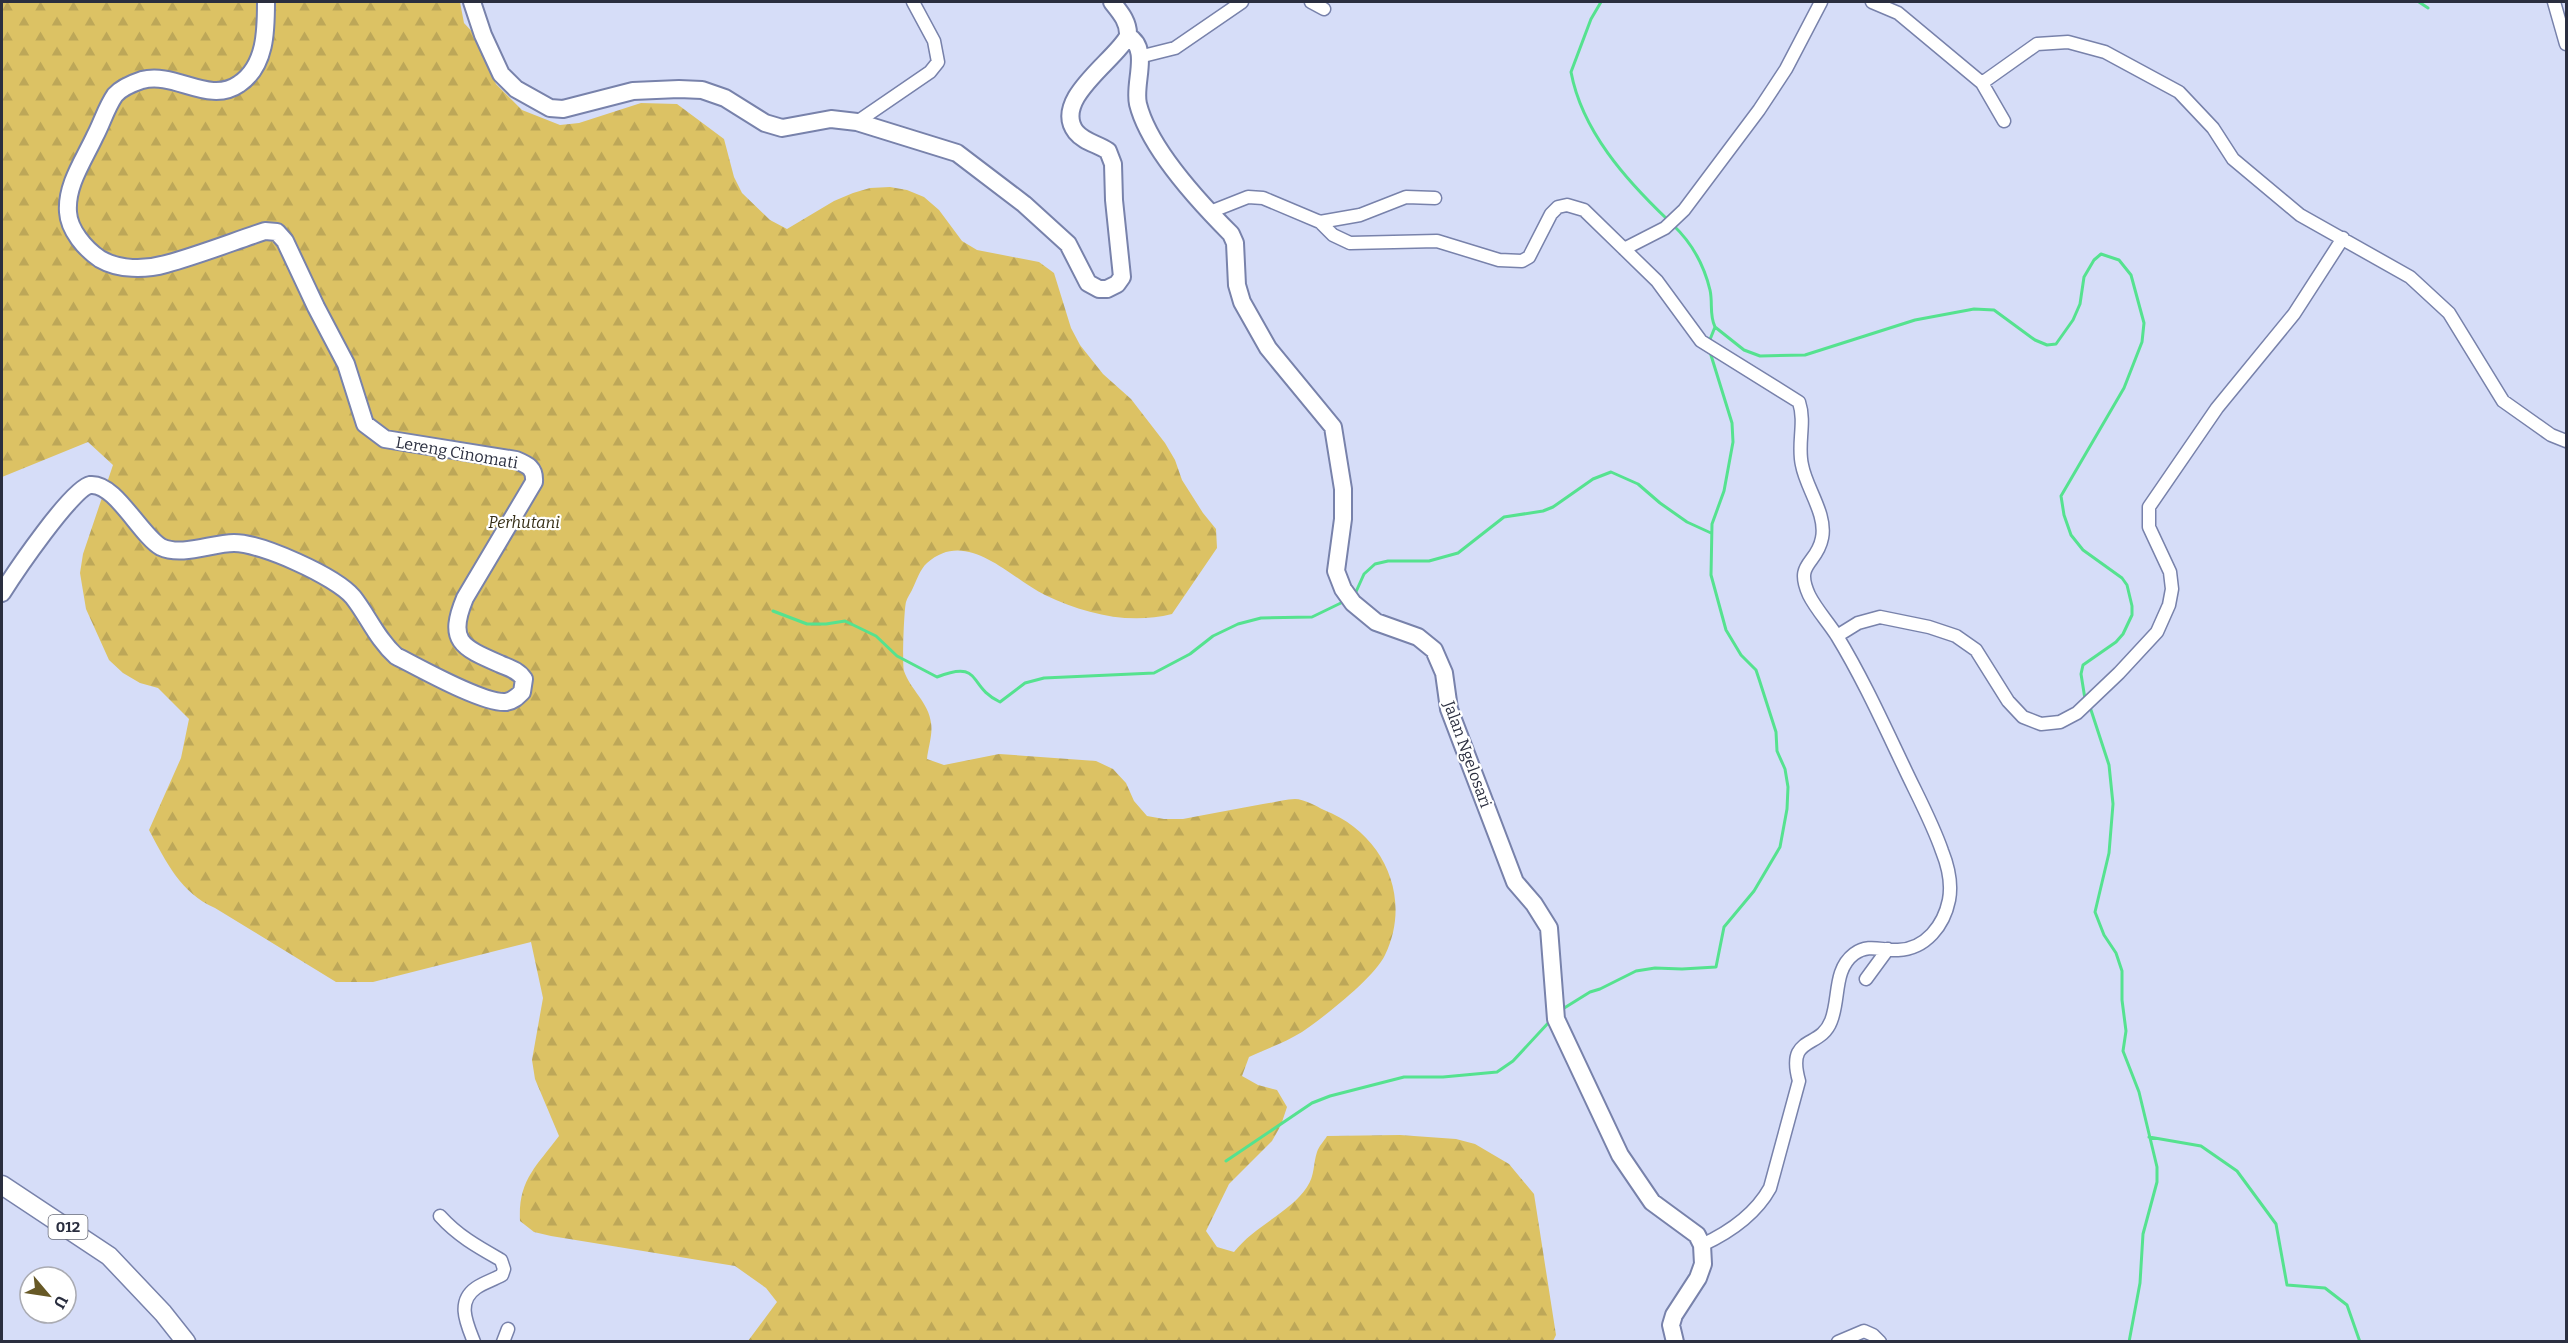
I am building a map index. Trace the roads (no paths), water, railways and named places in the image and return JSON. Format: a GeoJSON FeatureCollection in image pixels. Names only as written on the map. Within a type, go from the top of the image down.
{"type":"FeatureCollection","features":[{"type":"Feature","properties":{"kind":"main road","name":"Lereng Cinomati"},"geometry":{"type":"LineString","coordinates":[[2,593],[76,493],[89,485],[97,486],[109,492],[160,546],[180,550],[235,543],[250,546],[308,567],[339,584],[352,597],[385,646],[396,656],[476,694],[500,702],[511,701],[522,692],[524,686],[521,675],[473,652],[463,643],[456,631],[457,616],[465,597],[534,483],[534,474],[529,465],[516,460],[385,439],[365,424],[346,364],[285,241],[277,232],[265,231],[150,269],[113,266],[84,245],[70,226],[68,211],[72,182],[107,109],[117,94],[130,84],[145,79],[172,81],[204,90],[227,90],[239,84],[251,74],[262,49],[266,31],[266,2]]}},
{"type":"Feature","properties":{"kind":"main road"},"geometry":{"type":"LineString","coordinates":[[472,2],[483,35],[501,74],[516,89],[550,108],[563,109],[602,101],[633,91],[679,88],[702,90],[724,98],[765,123],[782,128],[831,119],[856,122],[943,148],[971,162],[1024,204],[1068,244],[1088,283],[1095,288],[1107,289],[1117,284],[1122,277],[1114,200],[1113,164],[1108,151],[1082,138],[1076,131],[1071,114],[1074,103],[1084,86],[1128,36],[1125,20],[1112,2]]}},
{"type":"Feature","properties":{"kind":"main road"},"geometry":{"type":"LineString","coordinates":[[1128,36],[1136,43],[1139,57]]}},
{"type":"Feature","properties":{"kind":"main road","name":"Jalan Ngelosari"},"geometry":{"type":"LineString","coordinates":[[1139,57],[1137,101],[1142,117],[1179,178],[1231,234],[1235,243],[1237,285],[1242,302],[1268,348],[1333,428],[1343,489],[1344,519],[1336,572],[1343,589],[1353,603],[1376,622],[1427,643],[1434,650],[1444,673],[1449,709],[1512,875],[1549,928],[1555,1014],[1566,1046],[1635,1180],[1652,1202],[1697,1235],[1702,1245]]}},
{"type":"Feature","properties":{"kind":"main road","name":"012"},"geometry":{"type":"LineString","coordinates":[[4,1191],[83,1237],[109,1256],[186,1341]]}},
{"type":"Feature","properties":{"kind":"main road"},"geometry":{"type":"LineString","coordinates":[[1675,1341],[1671,1325],[1674,1315],[1698,1278],[1703,1264],[1702,1245]]}},
{"type":"Feature","properties":{"kind":"street"},"geometry":{"type":"LineString","coordinates":[[856,122],[930,72],[938,62],[934,41],[913,2]]}},
{"type":"Feature","properties":{"kind":"street"},"geometry":{"type":"LineString","coordinates":[[1139,57],[1175,48],[1242,2]]}},
{"type":"Feature","properties":{"kind":"street"},"geometry":{"type":"LineString","coordinates":[[1311,2],[1324,9]]}},
{"type":"Feature","properties":{"kind":"street"},"geometry":{"type":"LineString","coordinates":[[1624,249],[1665,228],[1684,210],[1759,110],[1786,69],[1821,2]]}},
{"type":"Feature","properties":{"kind":"street"},"geometry":{"type":"LineString","coordinates":[[1872,2],[1898,13],[1982,83],[2004,121]]}},
{"type":"Feature","properties":{"kind":"street"},"geometry":{"type":"LineString","coordinates":[[2554,2],[2566,44]]}},
{"type":"Feature","properties":{"kind":"street"},"geometry":{"type":"LineString","coordinates":[[1982,83],[2037,44],[2068,42],[2105,52],[2179,92],[2213,128],[2233,159],[2300,215],[2410,277],[2449,313],[2503,401],[2551,435],[2566,441]]}},
{"type":"Feature","properties":{"kind":"street"},"geometry":{"type":"LineString","coordinates":[[1210,212],[1248,197],[1263,198],[1291,212],[1320,222],[1333,236],[1350,243],[1437,241],[1499,260],[1522,261],[1534,251],[1551,214],[1558,207],[1567,205],[1584,210],[1657,281],[1701,341],[1799,402],[1803,420],[1801,464],[1823,524],[1820,547],[1806,564],[1803,580],[1810,597],[1837,636],[1909,777],[1942,852],[1949,877],[1949,900],[1940,925],[1931,936],[1915,946],[1900,950],[1873,947],[1864,949],[1853,955],[1842,969],[1831,1023],[1813,1041],[1804,1045],[1794,1064],[1799,1081],[1770,1188],[1753,1212],[1723,1235],[1702,1245]]}},
{"type":"Feature","properties":{"kind":"street"},"geometry":{"type":"LineString","coordinates":[[1320,222],[1360,215],[1406,197],[1435,198]]}},
{"type":"Feature","properties":{"kind":"street"},"geometry":{"type":"LineString","coordinates":[[1837,636],[1858,623],[1880,617],[1929,627],[1956,636],[1976,650],[2008,701],[2023,717],[2041,724],[2060,722],[2077,712],[2098,694],[2157,632],[2169,605],[2172,589],[2170,572],[2149,527],[2149,507],[2217,408],[2294,314],[2343,238]]}},
{"type":"Feature","properties":{"kind":"street"},"geometry":{"type":"LineString","coordinates":[[1866,979],[1888,950]]}},
{"type":"Feature","properties":{"kind":"street"},"geometry":{"type":"LineString","coordinates":[[440,1215],[452,1229],[473,1245],[501,1260],[504,1269],[502,1275],[474,1289],[465,1303],[464,1317],[474,1341]]}},
{"type":"Feature","properties":{"kind":"street"},"geometry":{"type":"LineString","coordinates":[[503,1341],[508,1329]]}},
{"type":"Feature","properties":{"kind":"street"},"geometry":{"type":"LineString","coordinates":[[1838,1341],[1864,1331],[1874,1335],[1880,1341]]}},
{"type":"Feature","properties":{"kind":"waterway"},"geometry":{"type":"LineString","coordinates":[[1601,2],[1591,19],[1571,72],[1577,94],[1595,134],[1608,153],[1668,220]]}},
{"type":"Feature","properties":{"kind":"waterway"},"geometry":{"type":"LineString","coordinates":[[2419,2],[2428,8]]}},
{"type":"Feature","properties":{"kind":"waterway"},"geometry":{"type":"LineString","coordinates":[[1673,225],[1691,246],[1707,281],[1715,327],[1709,342]]}},
{"type":"Feature","properties":{"kind":"waterway"},"geometry":{"type":"LineString","coordinates":[[1715,327],[1744,350],[1760,356],[1805,355],[1915,320],[1974,309],[1994,310],[2035,340],[2047,345],[2056,344],[2073,320],[2080,304],[2084,277],[2094,260],[2101,254],[2119,260],[2131,275],[2144,323],[2142,342],[2124,388],[2061,496],[2064,515],[2071,535],[2083,550],[2122,578],[2127,585],[2132,615],[2123,634],[2116,642],[2083,665],[2081,674],[2085,699]]}},
{"type":"Feature","properties":{"kind":"waterway"},"geometry":{"type":"LineString","coordinates":[[1561,1010],[1590,992],[1636,971],[1655,968],[1716,967],[1724,927],[1754,891],[1780,847],[1787,809],[1788,787],[1785,769],[1777,751],[1776,732],[1756,670],[1741,655],[1726,630],[1711,575],[1712,524],[1724,491],[1733,442],[1732,423],[1710,352]]}},
{"type":"Feature","properties":{"kind":"waterway"},"geometry":{"type":"LineString","coordinates":[[1355,594],[1364,574],[1375,564],[1388,561],[1429,561],[1458,553],[1504,517],[1543,511],[1553,507],[1593,479],[1611,472],[1638,484],[1687,522],[1711,533]]}},
{"type":"Feature","properties":{"kind":"waterway"},"geometry":{"type":"LineString","coordinates":[[773,611],[807,624],[845,621],[876,636],[897,656],[937,677],[952,672],[968,673],[990,696],[1000,702],[1025,683],[1044,678],[1154,673],[1190,654],[1213,636],[1238,624],[1261,618],[1312,617],[1345,601]]}},
{"type":"Feature","properties":{"kind":"waterway"},"geometry":{"type":"LineString","coordinates":[[2090,707],[2109,765],[2113,804],[2109,853],[2095,912],[2104,935],[2116,953],[2122,971],[2122,1000],[2126,1031],[2123,1051],[2139,1092],[2157,1167],[2157,1182],[2143,1234],[2140,1283],[2129,1342]]}},
{"type":"Feature","properties":{"kind":"waterway"},"geometry":{"type":"LineString","coordinates":[[1226,1161],[1312,1103],[1330,1096],[1404,1077],[1443,1077],[1497,1072],[1513,1061],[1550,1021]]}},
{"type":"Feature","properties":{"kind":"waterway"},"geometry":{"type":"LineString","coordinates":[[2149,1137],[2201,1146],[2237,1171],[2276,1224],[2287,1285],[2325,1288],[2347,1305],[2360,1342]]}},
{"type":"Feature","properties":{"kind":"park label","name":"Perhutani"},"geometry":{"type":"Point","coordinates":[524,522]}}]}
